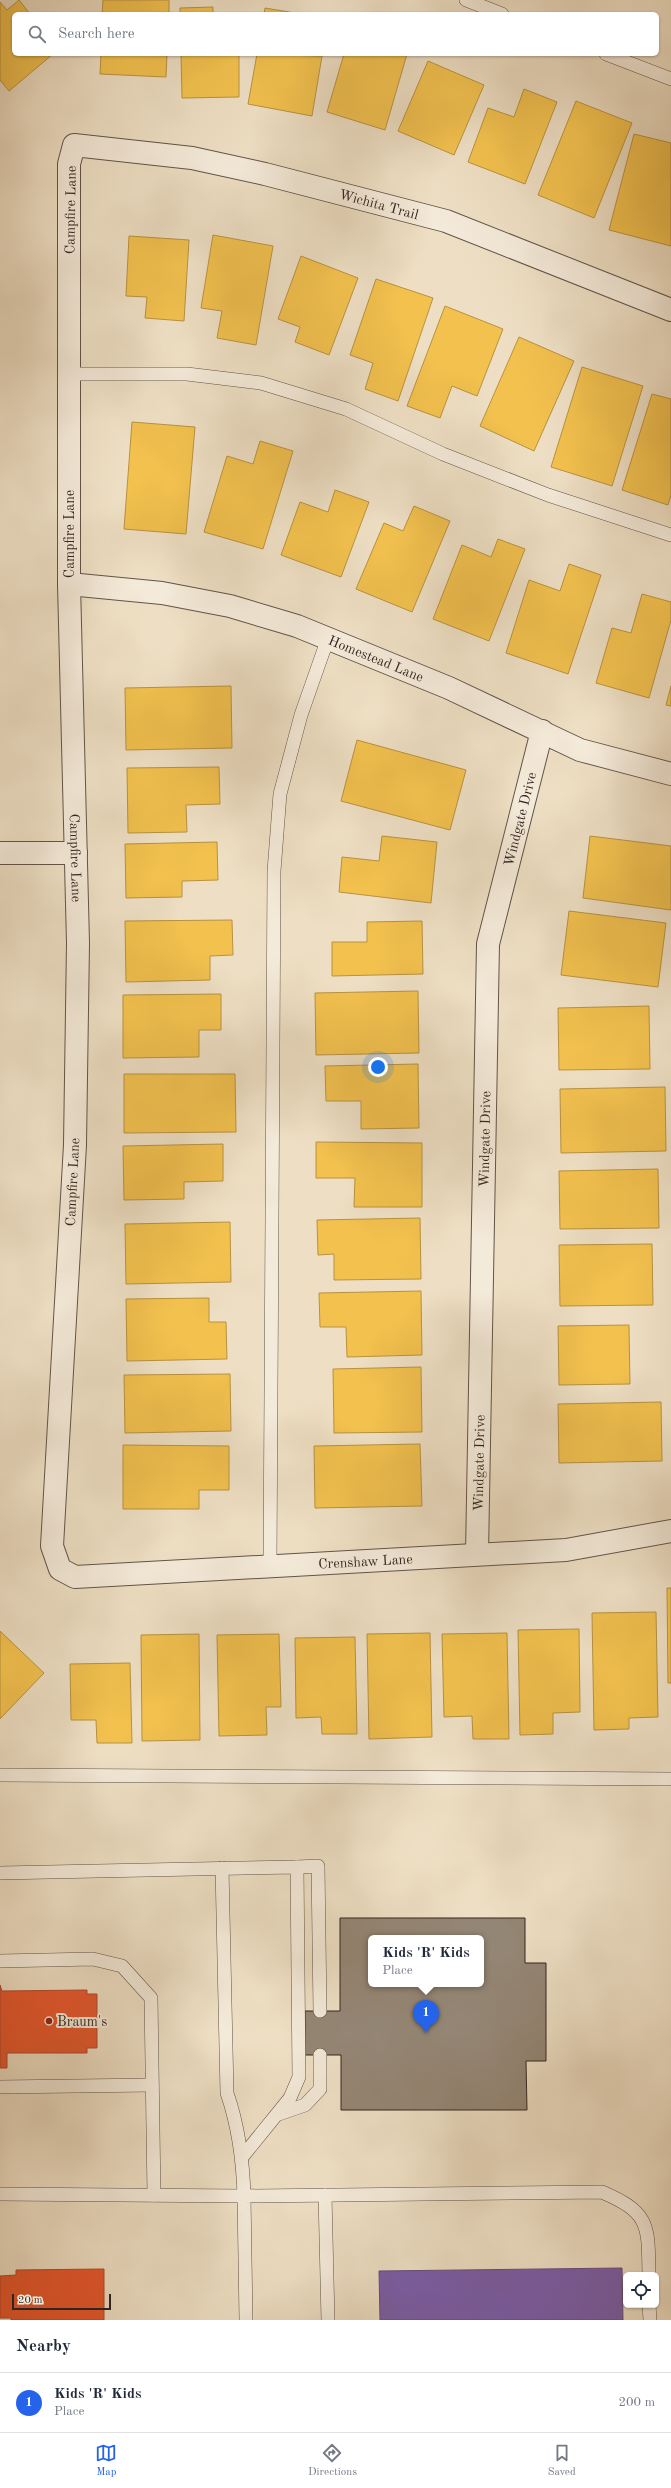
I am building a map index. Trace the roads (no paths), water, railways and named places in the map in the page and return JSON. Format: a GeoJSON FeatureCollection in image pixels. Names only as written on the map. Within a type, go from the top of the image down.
{"type":"FeatureCollection","features":[{"type":"Feature","properties":{"kind":"street","name":"Wichita Trail"},"geometry":{"type":"LineString","coordinates":[[74,145],[192,158],[265,174],[446,221],[671,310]]}},
{"type":"Feature","properties":{"kind":"street","name":"Campfire Lane"},"geometry":{"type":"LineString","coordinates":[[60,1569],[52,1546],[75,1145],[78,943],[69,584],[69,164],[74,145]]}},
{"type":"Feature","properties":{"kind":"street","name":"Homestead Lane"},"geometry":{"type":"LineString","coordinates":[[69,584],[162,593],[230,606],[297,626],[449,688],[580,750],[671,774]]}},
{"type":"Feature","properties":{"kind":"street","name":"Windgate Drive"},"geometry":{"type":"LineString","coordinates":[[477,1554],[488,944],[542,731]]}},
{"type":"Feature","properties":{"kind":"street"},"geometry":{"type":"LineString","coordinates":[[0,853],[76,853]]}},
{"type":"Feature","properties":{"kind":"street","name":"Crenshaw Lane"},"geometry":{"type":"LineString","coordinates":[[60,1569],[75,1577],[566,1550],[671,1531]]}},
{"type":"Feature","properties":{"kind":"lane"},"geometry":{"type":"LineString","coordinates":[[466,0],[497,12]]}},
{"type":"Feature","properties":{"kind":"lane"},"geometry":{"type":"LineString","coordinates":[[611,56],[671,79]]}},
{"type":"Feature","properties":{"kind":"lane"},"geometry":{"type":"LineString","coordinates":[[69,374],[187,374],[261,383],[346,410],[442,454],[548,495],[671,535]]}},
{"type":"Feature","properties":{"kind":"lane"},"geometry":{"type":"LineString","coordinates":[[270,1566],[274,871],[280,794],[301,715],[328,638]]}},
{"type":"Feature","properties":{"kind":"lane"},"geometry":{"type":"LineString","coordinates":[[0,1775],[671,1779]]}},
{"type":"Feature","properties":{"kind":"lane"},"geometry":{"type":"LineString","coordinates":[[0,1873],[318,1866],[320,2011]]}},
{"type":"Feature","properties":{"kind":"lane"},"geometry":{"type":"LineString","coordinates":[[243,2156],[290,2098],[299,2077],[297,1867]]}},
{"type":"Feature","properties":{"kind":"lane"},"geometry":{"type":"LineString","coordinates":[[222,1868],[227,2093],[236,2119],[243,2156],[246,2320]]}},
{"type":"Feature","properties":{"kind":"lane"},"geometry":{"type":"LineString","coordinates":[[0,1961],[93,1959],[122,1966],[151,1998],[154,2195]]}},
{"type":"Feature","properties":{"kind":"lane"},"geometry":{"type":"LineString","coordinates":[[278,2114],[305,2105],[320,2089],[320,2055]]}},
{"type":"Feature","properties":{"kind":"lane"},"geometry":{"type":"LineString","coordinates":[[0,2087],[152,2085]]}},
{"type":"Feature","properties":{"kind":"lane"},"geometry":{"type":"LineString","coordinates":[[0,2194],[244,2196],[602,2192],[621,2200],[639,2214],[648,2233],[649,2272]]}},
{"type":"Feature","properties":{"kind":"lane"},"geometry":{"type":"LineString","coordinates":[[325,2195],[328,2320]]}},
{"type":"Feature","properties":{"kind":"lane"},"geometry":{"type":"LineString","coordinates":[[649,2308],[650,2320]]}},
{"type":"Feature","properties":{"kind":"place","name":"Braum's"},"geometry":{"type":"Point","coordinates":[49,2021]}},
{"type":"Feature","properties":{"kind":"place","name":"Kids 'R' Kids"},"geometry":{"type":"Point","coordinates":[426,2033]}}]}
